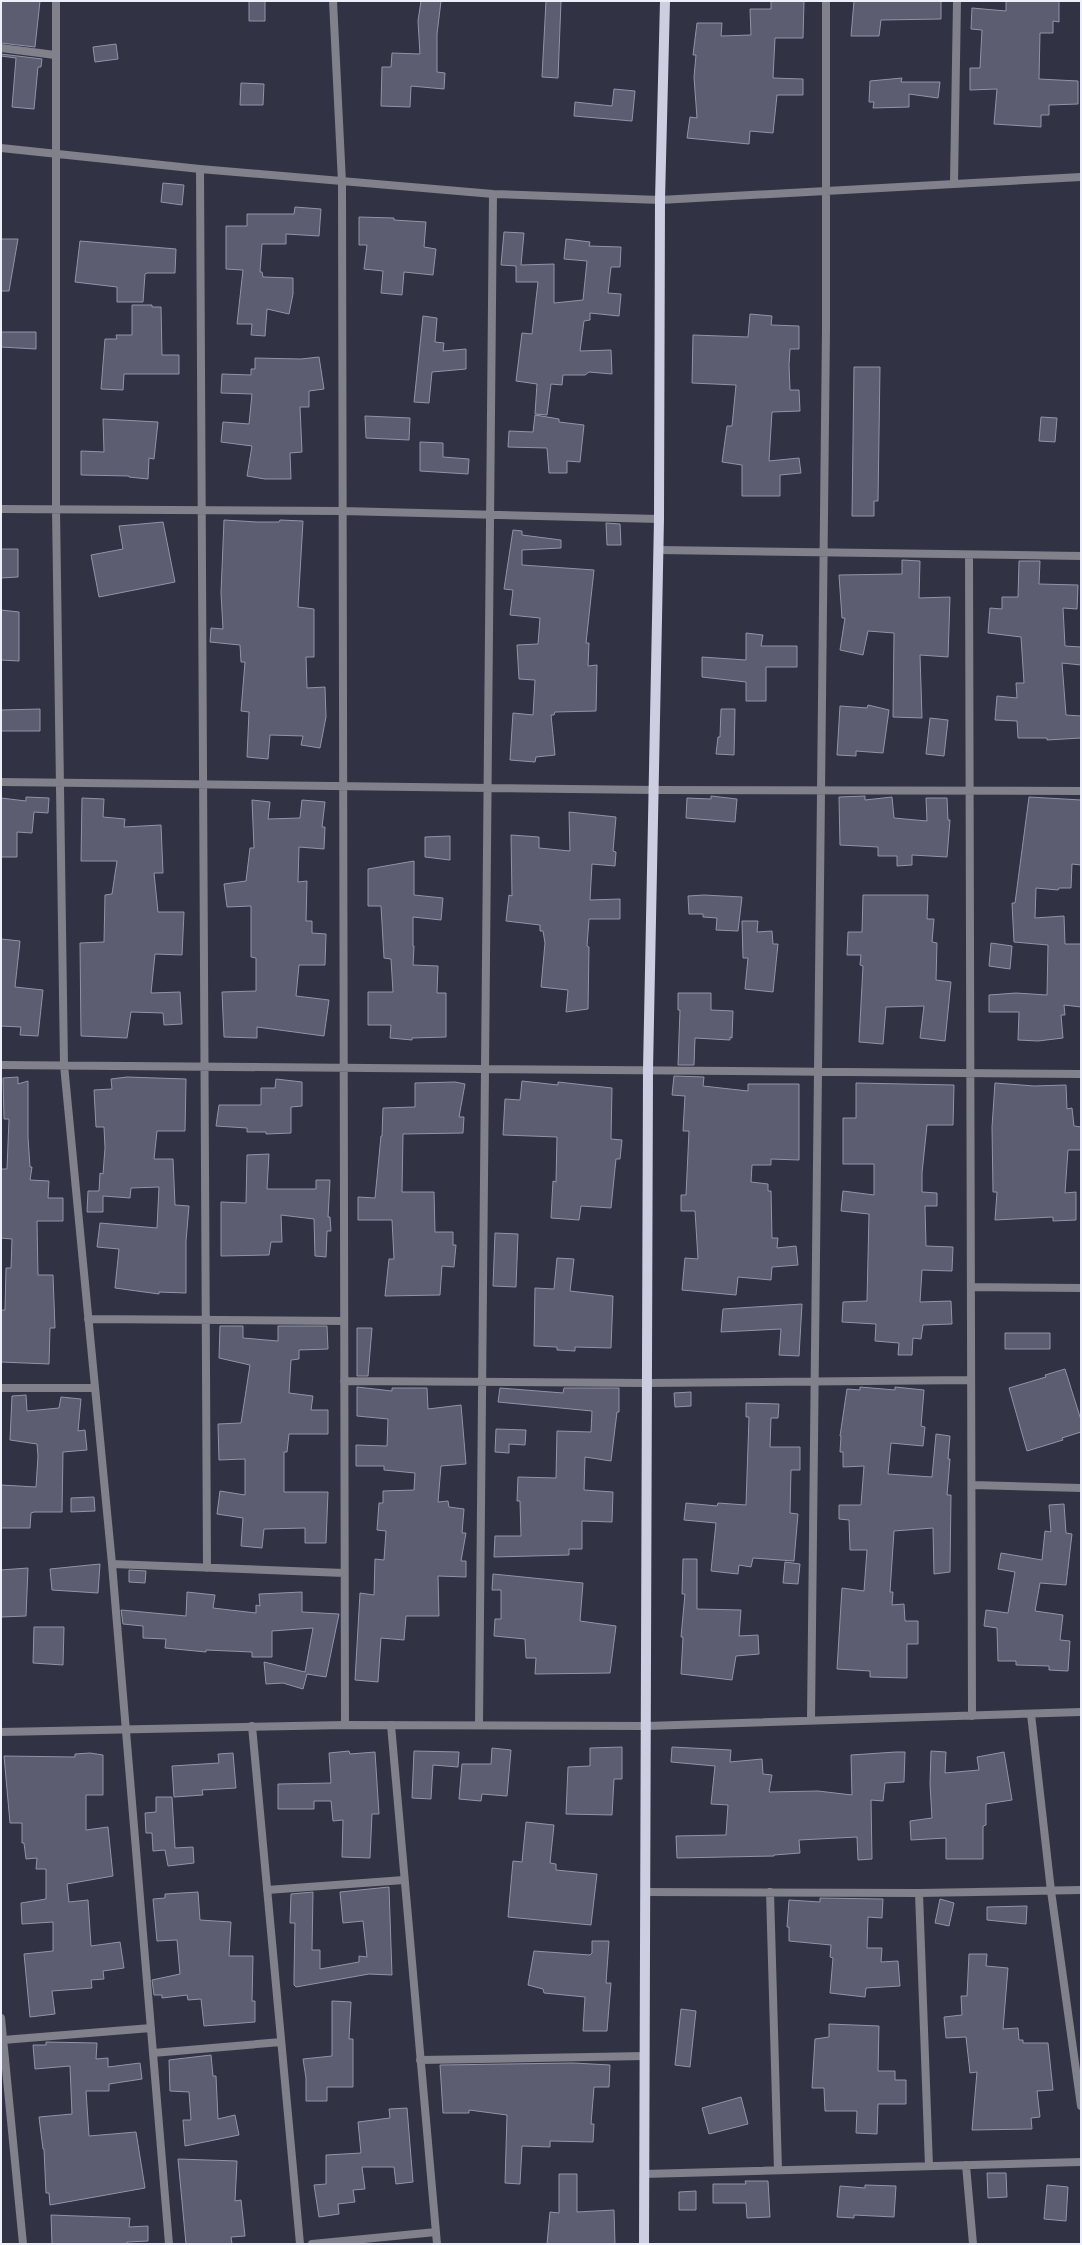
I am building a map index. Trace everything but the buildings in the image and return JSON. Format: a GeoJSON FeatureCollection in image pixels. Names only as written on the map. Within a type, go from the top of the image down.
{"type":"FeatureCollection","features":[{"type":"Feature","properties":{"kind":"main road"},"geometry":{"type":"LineString","coordinates":[[644,2244],[648,1070],[659,519],[660,200],[665,1]]}},
{"type":"Feature","properties":{"kind":"street"},"geometry":{"type":"LineString","coordinates":[[56,1],[54,154],[56,509],[64,1065],[112,1564],[168,2244]]}},
{"type":"Feature","properties":{"kind":"street"},"geometry":{"type":"LineString","coordinates":[[333,1],[342,182],[344,1067],[342,1321],[344,1381],[345,1725]]}},
{"type":"Feature","properties":{"kind":"street"},"geometry":{"type":"LineString","coordinates":[[811,1720],[824,552],[826,1]]}},
{"type":"Feature","properties":{"kind":"street"},"geometry":{"type":"LineString","coordinates":[[954,183],[957,1]]}},
{"type":"Feature","properties":{"kind":"street"},"geometry":{"type":"LineString","coordinates":[[1,48],[55,55]]}},
{"type":"Feature","properties":{"kind":"street"},"geometry":{"type":"LineString","coordinates":[[1,148],[200,169],[493,194],[660,200],[1081,177]]}},
{"type":"Feature","properties":{"kind":"street"},"geometry":{"type":"LineString","coordinates":[[200,169],[205,1066],[204,1320],[207,1568]]}},
{"type":"Feature","properties":{"kind":"street"},"geometry":{"type":"LineString","coordinates":[[479,1725],[493,194]]}},
{"type":"Feature","properties":{"kind":"street"},"geometry":{"type":"LineString","coordinates":[[1,509],[342,511],[659,519]]}},
{"type":"Feature","properties":{"kind":"street"},"geometry":{"type":"LineString","coordinates":[[658,550],[1081,556]]}},
{"type":"Feature","properties":{"kind":"street"},"geometry":{"type":"LineString","coordinates":[[969,555],[972,1716]]}},
{"type":"Feature","properties":{"kind":"street"},"geometry":{"type":"LineString","coordinates":[[1,782],[654,790],[1081,791]]}},
{"type":"Feature","properties":{"kind":"street"},"geometry":{"type":"LineString","coordinates":[[1,1065],[1081,1074]]}},
{"type":"Feature","properties":{"kind":"street"},"geometry":{"type":"LineString","coordinates":[[971,1287],[1081,1288]]}},
{"type":"Feature","properties":{"kind":"street"},"geometry":{"type":"LineString","coordinates":[[88,1319],[342,1321]]}},
{"type":"Feature","properties":{"kind":"street"},"geometry":{"type":"LineString","coordinates":[[344,1381],[646,1383],[971,1380]]}},
{"type":"Feature","properties":{"kind":"street"},"geometry":{"type":"LineString","coordinates":[[1,1388],[95,1388]]}},
{"type":"Feature","properties":{"kind":"street"},"geometry":{"type":"LineString","coordinates":[[972,1484],[1081,1488]]}},
{"type":"Feature","properties":{"kind":"street"},"geometry":{"type":"LineString","coordinates":[[112,1564],[344,1573]]}},
{"type":"Feature","properties":{"kind":"street"},"geometry":{"type":"LineString","coordinates":[[1,1732],[345,1725],[646,1726],[1081,1712]]}},
{"type":"Feature","properties":{"kind":"street"},"geometry":{"type":"LineString","coordinates":[[1031,1714],[1051,1891],[1081,2106]]}},
{"type":"Feature","properties":{"kind":"street"},"geometry":{"type":"LineString","coordinates":[[391,1725],[437,2244]]}},
{"type":"Feature","properties":{"kind":"street"},"geometry":{"type":"LineString","coordinates":[[252,1726],[300,2244]]}},
{"type":"Feature","properties":{"kind":"street"},"geometry":{"type":"LineString","coordinates":[[267,1890],[404,1880]]}},
{"type":"Feature","properties":{"kind":"street"},"geometry":{"type":"LineString","coordinates":[[645,1892],[919,1893],[1081,1890]]}},
{"type":"Feature","properties":{"kind":"street"},"geometry":{"type":"LineString","coordinates":[[770,1892],[778,2170]]}},
{"type":"Feature","properties":{"kind":"street"},"geometry":{"type":"LineString","coordinates":[[919,1893],[929,2166]]}},
{"type":"Feature","properties":{"kind":"street"},"geometry":{"type":"LineString","coordinates":[[1,2018],[5,2090],[23,2244]]}},
{"type":"Feature","properties":{"kind":"street"},"geometry":{"type":"LineString","coordinates":[[3,2040],[151,2028]]}},
{"type":"Feature","properties":{"kind":"street"},"geometry":{"type":"LineString","coordinates":[[153,2053],[281,2042]]}},
{"type":"Feature","properties":{"kind":"street"},"geometry":{"type":"LineString","coordinates":[[420,2060],[644,2056]]}},
{"type":"Feature","properties":{"kind":"street"},"geometry":{"type":"LineString","coordinates":[[644,2174],[1081,2162]]}},
{"type":"Feature","properties":{"kind":"street"},"geometry":{"type":"LineString","coordinates":[[966,2165],[973,2244]]}},
{"type":"Feature","properties":{"kind":"street"},"geometry":{"type":"LineString","coordinates":[[312,2244],[436,2232]]}}]}
